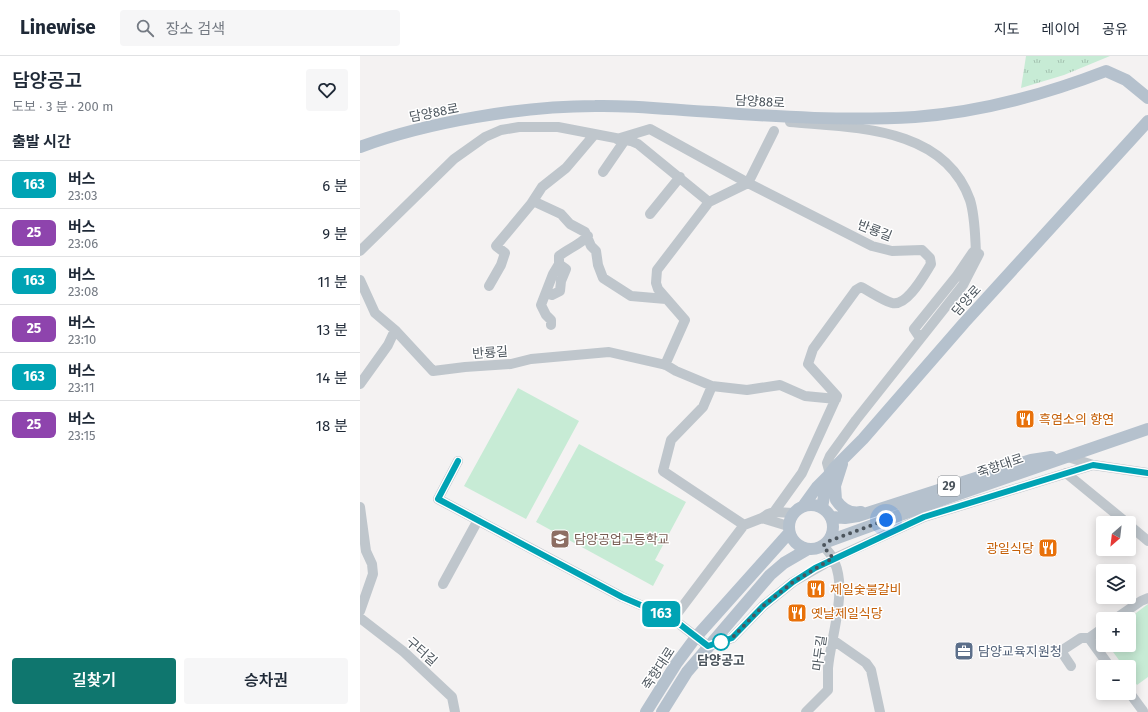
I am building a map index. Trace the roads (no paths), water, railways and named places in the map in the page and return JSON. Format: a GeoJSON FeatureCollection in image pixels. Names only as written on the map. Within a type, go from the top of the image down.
{"type":"FeatureCollection","features":[{"type":"Feature","properties":{"kind":"main road","name":"담양88로"},"geometry":{"type":"LineString","coordinates":[[360,147],[405,132],[503,114],[552,108],[620,106],[714,113],[852,118],[916,116],[982,108],[1018,100],[1106,71],[1126,80],[1148,98]]}},
{"type":"Feature","properties":{"kind":"main road","name":"담양로"},"geometry":{"type":"LineString","coordinates":[[822,507],[829,474],[1148,121]]}},
{"type":"Feature","properties":{"kind":"main road","name":"죽향대로"},"geometry":{"type":"LineString","coordinates":[[826,543],[1148,429]]}},
{"type":"Feature","properties":{"kind":"main road","name":"죽향대로"},"geometry":{"type":"LineString","coordinates":[[831,517],[845,518],[874,511],[1031,460],[1068,457]]}},
{"type":"Feature","properties":{"kind":"main road"},"geometry":{"type":"LineString","coordinates":[[843,458],[835,486],[836,500],[842,508],[850,512],[855,513],[874,511]]}},
{"type":"Feature","properties":{"kind":"main road"},"geometry":{"type":"LineString","coordinates":[[804,505],[817,505],[822,507],[831,517],[833,529],[826,543],[808,549],[796,544],[789,529],[793,513],[804,505],[829,474]]}},
{"type":"Feature","properties":{"kind":"main road","name":"죽향대로"},"geometry":{"type":"LineString","coordinates":[[646,712],[676,664],[696,637],[789,529]]}},
{"type":"Feature","properties":{"kind":"main road","name":"죽향대로"},"geometry":{"type":"LineString","coordinates":[[662,712],[680,682],[708,646],[770,575],[784,563],[808,549]]}},
{"type":"Feature","properties":{"kind":"street"},"geometry":{"type":"LineString","coordinates":[[714,113],[881,132],[916,143],[935,154],[949,166],[960,180],[970,201],[976,252],[979,254],[963,285],[920,338],[830,456],[827,462],[829,474]]}},
{"type":"Feature","properties":{"kind":"street","name":"반룡길"},"geometry":{"type":"LineString","coordinates":[[360,251],[454,159],[485,137],[501,130],[558,127],[621,139],[638,144],[709,202]]}},
{"type":"Feature","properties":{"kind":"street","name":"반룡길"},"geometry":{"type":"LineString","coordinates":[[360,280],[374,313],[395,330],[433,371],[511,364],[531,359],[610,352],[665,365],[712,386],[747,390],[776,385],[805,396],[836,398],[837,396],[808,364],[813,349],[856,290],[861,287],[893,304],[900,302],[911,294],[931,264],[930,258],[922,250],[892,251],[872,246],[748,183],[650,129],[621,139]]}},
{"type":"Feature","properties":{"kind":"street"},"geometry":{"type":"LineString","coordinates":[[665,365],[685,320],[658,289],[656,283],[657,270],[709,202],[748,183],[774,131]]}},
{"type":"Feature","properties":{"kind":"street"},"geometry":{"type":"LineString","coordinates":[[489,286],[501,265],[505,253],[496,246],[542,188],[566,168],[594,135]]}},
{"type":"Feature","properties":{"kind":"street"},"geometry":{"type":"LineString","coordinates":[[603,172],[621,139]]}},
{"type":"Feature","properties":{"kind":"street"},"geometry":{"type":"LineString","coordinates":[[650,214],[680,177]]}},
{"type":"Feature","properties":{"kind":"street"},"geometry":{"type":"LineString","coordinates":[[533,200],[561,214],[570,224],[585,232],[591,246],[596,250],[598,265],[603,278],[631,296],[666,299]]}},
{"type":"Feature","properties":{"kind":"street"},"geometry":{"type":"LineString","coordinates":[[551,325],[551,320],[546,315],[541,305],[553,274],[559,264],[559,256],[566,250],[573,249],[588,236]]}},
{"type":"Feature","properties":{"kind":"street"},"geometry":{"type":"LineString","coordinates":[[360,384],[388,345],[395,330]]}},
{"type":"Feature","properties":{"kind":"street"},"geometry":{"type":"LineString","coordinates":[[712,386],[703,407],[671,440],[663,471],[744,525]]}},
{"type":"Feature","properties":{"kind":"street"},"geometry":{"type":"LineString","coordinates":[[774,512],[802,473],[836,398]]}},
{"type":"Feature","properties":{"kind":"street"},"geometry":{"type":"LineString","coordinates":[[1068,457],[1093,465],[1148,473]]}},
{"type":"Feature","properties":{"kind":"street"},"geometry":{"type":"LineString","coordinates":[[458,461],[438,499],[622,597],[673,619],[708,646],[732,638],[763,606],[793,582],[833,558],[924,517],[1093,465]]}},
{"type":"Feature","properties":{"kind":"street"},"geometry":{"type":"LineString","coordinates":[[1066,473],[1118,516]]}},
{"type":"Feature","properties":{"kind":"street"},"geometry":{"type":"LineString","coordinates":[[360,507],[366,551],[372,564],[373,574],[360,612]]}},
{"type":"Feature","properties":{"kind":"street"},"geometry":{"type":"LineString","coordinates":[[673,619],[744,525],[774,512],[793,513]]}},
{"type":"Feature","properties":{"kind":"street"},"geometry":{"type":"LineString","coordinates":[[762,518],[789,529]]}},
{"type":"Feature","properties":{"kind":"street"},"geometry":{"type":"LineString","coordinates":[[443,584],[478,520]]}},
{"type":"Feature","properties":{"kind":"street"},"geometry":{"type":"LineString","coordinates":[[1136,531],[1148,541]]}},
{"type":"Feature","properties":{"kind":"street","name":"마두길"},"geometry":{"type":"LineString","coordinates":[[806,712],[828,690],[828,668],[840,590],[833,558],[826,543]]}},
{"type":"Feature","properties":{"kind":"street"},"geometry":{"type":"LineString","coordinates":[[1125,612],[1148,598]]}},
{"type":"Feature","properties":{"kind":"street","name":"구터길"},"geometry":{"type":"LineString","coordinates":[[360,618],[404,652],[452,697],[455,712]]}},
{"type":"Feature","properties":{"kind":"street"},"geometry":{"type":"LineString","coordinates":[[1071,666],[1061,651],[1081,638],[1088,638],[1096,633]]}},
{"type":"Feature","properties":{"kind":"street"},"geometry":{"type":"LineString","coordinates":[[1088,638],[1105,660]]}},
{"type":"Feature","properties":{"kind":"street"},"geometry":{"type":"LineString","coordinates":[[833,640],[866,663],[870,670],[880,712]]}},
{"type":"Feature","properties":{"kind":"street"},"geometry":{"type":"LineString","coordinates":[[1134,700],[1142,711]]}},
{"type":"Feature","properties":{"kind":"place","name":"흑염소의 향연"},"geometry":{"type":"Point","coordinates":[1025,419]}},
{"type":"Feature","properties":{"kind":"place","name":"담양공업고등학교"},"geometry":{"type":"Point","coordinates":[560,539]}},
{"type":"Feature","properties":{"kind":"place","name":"광일식당"},"geometry":{"type":"Point","coordinates":[1048,548]}},
{"type":"Feature","properties":{"kind":"place","name":"제일숯불갈비"},"geometry":{"type":"Point","coordinates":[816,589]}},
{"type":"Feature","properties":{"kind":"place","name":"옛날제일식당"},"geometry":{"type":"Point","coordinates":[797,613]}},
{"type":"Feature","properties":{"kind":"place","name":"담양공고"},"geometry":{"type":"Point","coordinates":[721,642]}},
{"type":"Feature","properties":{"kind":"place","name":"담양교육지원청"},"geometry":{"type":"Point","coordinates":[964,651]}}]}
